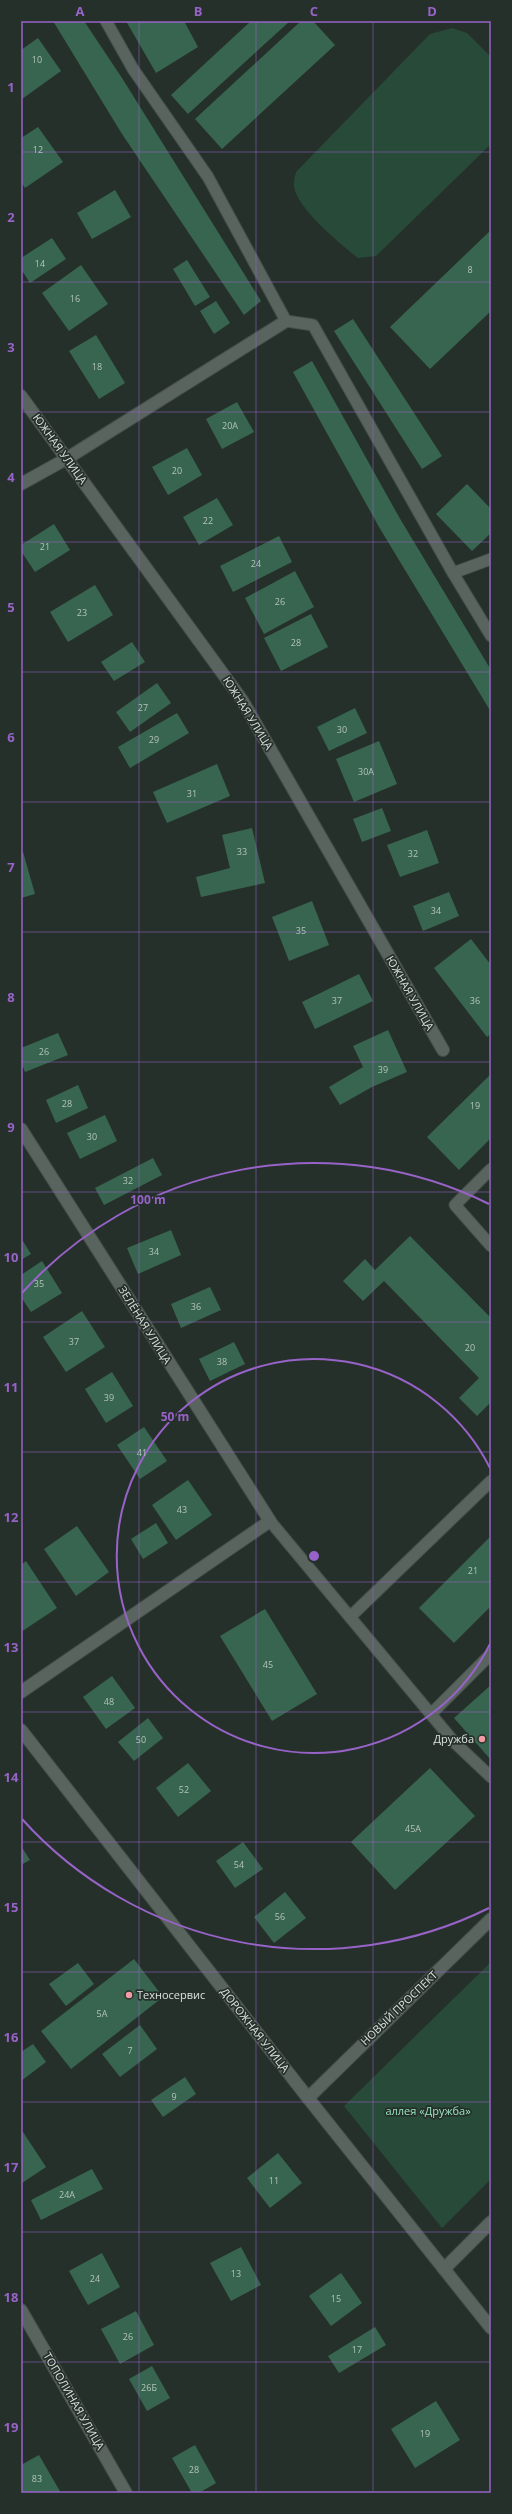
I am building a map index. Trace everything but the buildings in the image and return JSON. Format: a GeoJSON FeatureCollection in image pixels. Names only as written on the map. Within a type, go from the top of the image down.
{"type":"FeatureCollection","features":[{"type":"Feature","properties":{"kind":"street"},"geometry":{"type":"LineString","coordinates":[[21,484],[66,458],[286,321]]}},
{"type":"Feature","properties":{"kind":"street","name":"ЮЖНАЯ УЛИЦА"},"geometry":{"type":"LineString","coordinates":[[21,396],[242,700],[443,1050]]}},
{"type":"Feature","properties":{"kind":"street","name":"ЗЕЛЁНАЯ УЛИЦА"},"geometry":{"type":"LineString","coordinates":[[21,1129],[270,1521]]}},
{"type":"Feature","properties":{"kind":"street"},"geometry":{"type":"LineString","coordinates":[[21,1692],[270,1521]]}},
{"type":"Feature","properties":{"kind":"street","name":"ДОРОЖНАЯ УЛИЦА"},"geometry":{"type":"LineString","coordinates":[[21,1730],[308,2098],[491,2328]]}},
{"type":"Feature","properties":{"kind":"street","name":"НОВЫЙ ПРОСПЕКТ"},"geometry":{"type":"LineString","coordinates":[[308,2098],[491,1919]]}},
{"type":"Feature","properties":{"kind":"street"},"geometry":{"type":"LineString","coordinates":[[444,2269],[491,2222]]}},
{"type":"Feature","properties":{"kind":"street","name":"ТОПОЛИНАЯ УЛИЦА"},"geometry":{"type":"LineString","coordinates":[[21,2310],[126,2493]]}},
{"type":"Feature","properties":{"kind":"lane"},"geometry":{"type":"LineString","coordinates":[[106,21],[133,70],[208,177],[286,321],[314,325],[453,573],[491,636]]}},
{"type":"Feature","properties":{"kind":"lane"},"geometry":{"type":"LineString","coordinates":[[453,573],[491,559]]}},
{"type":"Feature","properties":{"kind":"lane"},"geometry":{"type":"LineString","coordinates":[[491,1169],[455,1205],[491,1246]]}},
{"type":"Feature","properties":{"kind":"lane"},"geometry":{"type":"LineString","coordinates":[[350,1617],[491,1481]]}},
{"type":"Feature","properties":{"kind":"lane"},"geometry":{"type":"LineString","coordinates":[[270,1521],[454,1742],[491,1778]]}},
{"type":"Feature","properties":{"kind":"lane"},"geometry":{"type":"LineString","coordinates":[[431,1714],[491,1654]]}},
{"type":"Feature","properties":{"kind":"green space"},"geometry":{"type":"Polygon","coordinates":[[[452,28],[467,33],[491,57],[491,144],[376,256],[358,258],[321,226],[303,205],[297,196],[294,187],[296,172],[430,34],[452,28]]]}},
{"type":"Feature","properties":{"kind":"green space","name":"аллея «Дружба»"},"geometry":{"type":"Polygon","coordinates":[[[491,1962],[491,2179],[442,2228],[344,2106],[491,1962]]]}},
{"type":"Feature","properties":{"kind":"place","name":"Дружба"},"geometry":{"type":"Point","coordinates":[482,1739]}},
{"type":"Feature","properties":{"kind":"place","name":"Техносервис"},"geometry":{"type":"Point","coordinates":[129,1995]}}]}
